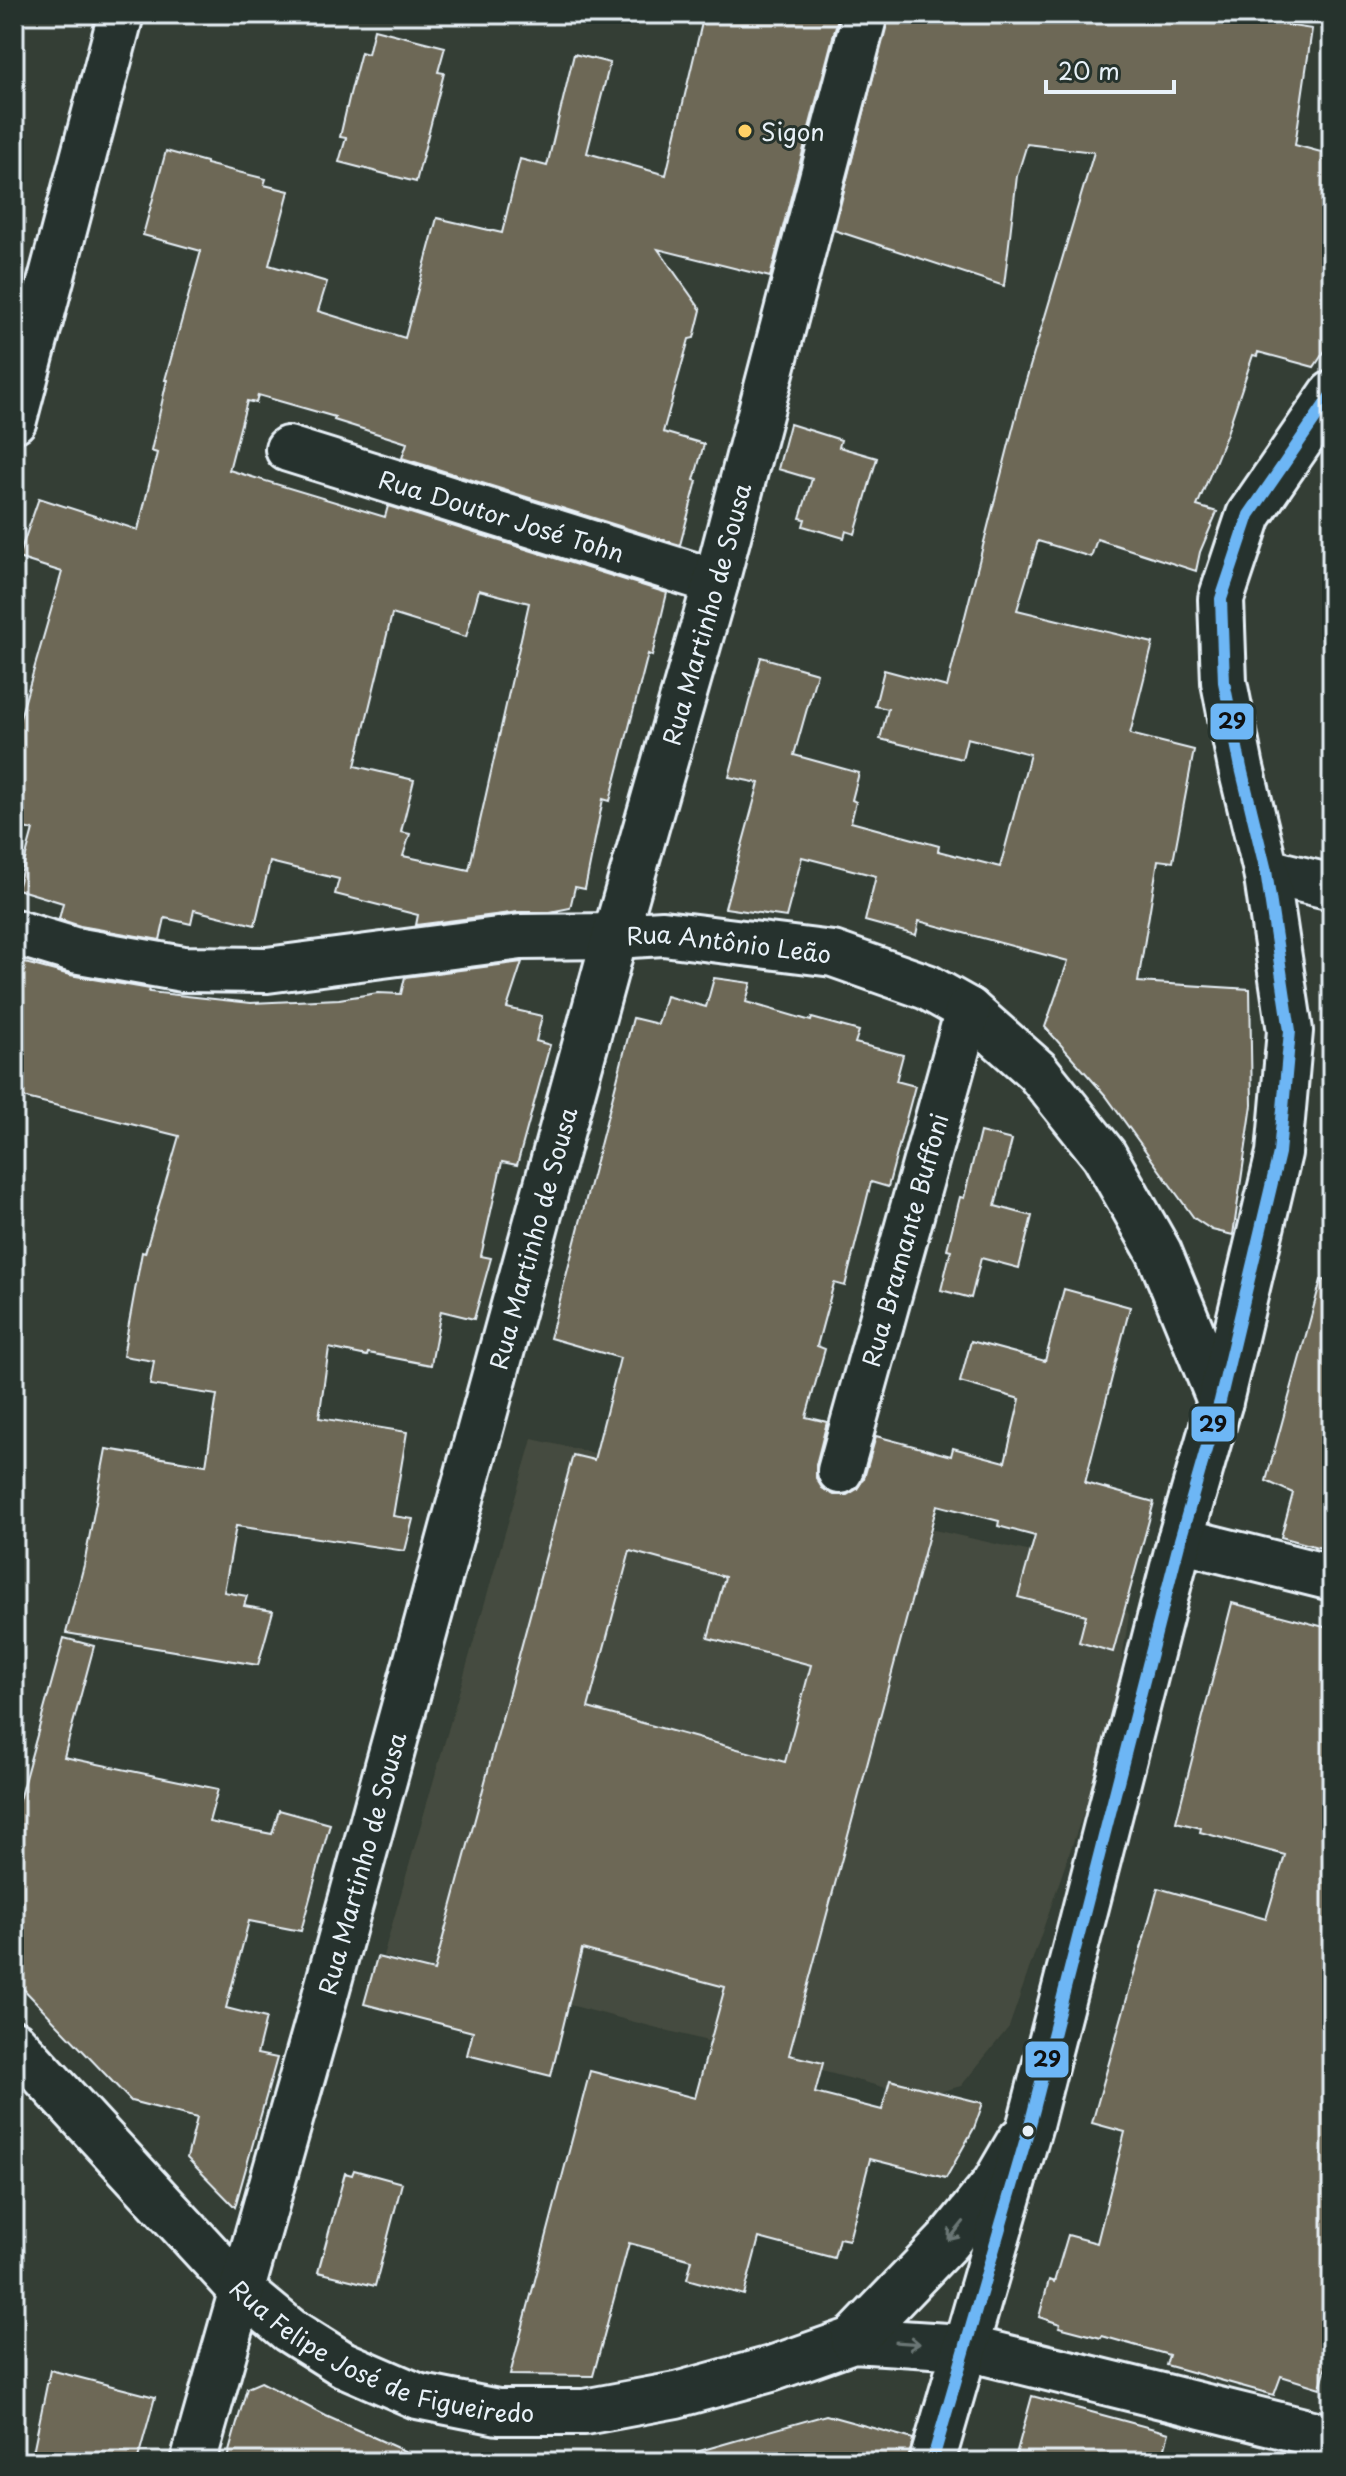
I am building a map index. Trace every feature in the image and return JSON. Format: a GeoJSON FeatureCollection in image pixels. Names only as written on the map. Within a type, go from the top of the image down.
{"type":"FeatureCollection","features":[{"type":"Feature","properties":{"kind":"street"},"geometry":{"type":"LineString","coordinates":[[14,420],[121,14]]}},
{"type":"Feature","properties":{"kind":"street","name":"Rua Martinho de Sousa"},"geometry":{"type":"LineString","coordinates":[[193,2462],[317,2025],[615,936],[716,582],[865,14]]}},
{"type":"Feature","properties":{"kind":"street"},"geometry":{"type":"LineString","coordinates":[[932,2462],[1031,2121],[1180,1540],[1220,1401],[1279,1153],[1290,1031],[1266,871],[1224,682],[1221,599],[1249,515],[1332,394]]}},
{"type":"Feature","properties":{"kind":"street","name":"Rua Doutor José Tohn"},"geometry":{"type":"LineString","coordinates":[[288,449],[716,582]]}},
{"type":"Feature","properties":{"kind":"street"},"geometry":{"type":"LineString","coordinates":[[1266,871],[1332,887]]}},
{"type":"Feature","properties":{"kind":"street","name":"Rua Antônio Leão"},"geometry":{"type":"LineString","coordinates":[[14,932],[74,950],[183,969],[253,970],[521,937],[663,933],[833,954],[927,987],[968,1010],[1037,1071],[1104,1155],[1159,1252],[1220,1401]]}},
{"type":"Feature","properties":{"kind":"street","name":"Rua Bramante Buffoni"},"geometry":{"type":"LineString","coordinates":[[840,1471],[968,1010]]}},
{"type":"Feature","properties":{"kind":"street"},"geometry":{"type":"LineString","coordinates":[[1180,1540],[1332,1578]]}},
{"type":"Feature","properties":{"kind":"street","name":"Rua Felipe José de Figueiredo"},"geometry":{"type":"LineString","coordinates":[[14,2043],[242,2291],[289,2330],[343,2364],[417,2396],[498,2412],[584,2412],[676,2395],[771,2369],[853,2340],[963,2347],[1332,2438]]}},
{"type":"Feature","properties":{"kind":"street","name":"Rua Felipe José de Figueiredo"},"geometry":{"type":"LineString","coordinates":[[853,2340],[948,2241],[995,2183],[1031,2121]]}},
{"type":"Feature","properties":{"kind":"shaded area"},"geometry":{"type":"Polygon","coordinates":[[[532,1439],[1102,1568],[1129,1615],[1110,1736],[1009,2027],[961,2086],[921,2097],[383,1956],[532,1439]]]}},
{"type":"Feature","properties":{"kind":"building"},"geometry":{"type":"Polygon","coordinates":[[[704,14],[839,14],[770,277],[658,249],[701,310],[694,338],[689,339],[663,432],[704,444],[680,545],[402,458],[407,443],[334,420],[335,417],[258,395],[256,403],[247,401],[229,470],[385,517],[388,506],[667,593],[610,801],[603,799],[585,889],[575,887],[570,908],[416,925],[418,915],[335,894],[339,879],[270,862],[255,925],[194,910],[191,924],[165,918],[160,940],[80,926],[59,919],[63,903],[17,889],[33,830],[14,826],[14,739],[62,572],[18,558],[39,498],[138,530],[157,453],[151,451],[165,380],[201,251],[143,235],[166,151],[266,179],[264,185],[289,191],[269,265],[327,282],[318,311],[405,338],[437,218],[502,233],[520,159],[547,166],[574,54],[610,63],[587,153],[666,175],[704,14]],[[479,590],[466,637],[392,614],[355,766],[414,780],[401,832],[410,834],[403,856],[469,870],[529,603],[479,590]]]}},
{"type":"Feature","properties":{"kind":"building"},"geometry":{"type":"Polygon","coordinates":[[[889,14],[1232,14],[1232,17],[1312,29],[1295,145],[1332,155],[1332,340],[1314,367],[1258,352],[1257,356],[1253,355],[1226,436],[1197,506],[1217,512],[1200,552],[1196,571],[1097,539],[1091,557],[1038,541],[1017,610],[1153,643],[1130,734],[1194,750],[1173,862],[1158,860],[1138,982],[1250,989],[1252,1105],[1233,1235],[1212,1230],[1194,1218],[1106,1096],[1045,1027],[1068,961],[919,921],[916,935],[865,921],[876,876],[802,857],[786,917],[725,908],[759,783],[729,777],[761,657],[817,673],[794,755],[859,773],[852,800],[856,802],[851,822],[939,846],[938,851],[1000,867],[1030,754],[967,738],[962,759],[880,739],[888,709],[875,706],[884,670],[947,687],[1021,397],[1094,152],[1027,144],[1017,176],[1004,286],[834,230],[889,14]]]}},
{"type":"Feature","properties":{"kind":"building"},"geometry":{"type":"Polygon","coordinates":[[[374,29],[445,47],[438,72],[444,73],[416,182],[339,162],[346,138],[340,137],[361,52],[368,54],[374,29]]]}},
{"type":"Feature","properties":{"kind":"building"},"geometry":{"type":"Polygon","coordinates":[[[790,424],[841,440],[839,447],[877,458],[855,534],[846,531],[844,538],[803,526],[805,519],[800,518],[812,479],[778,469],[790,424]]]}},
{"type":"Feature","properties":{"kind":"building"},"geometry":{"type":"Polygon","coordinates":[[[14,960],[70,975],[150,989],[149,992],[251,1003],[401,994],[405,977],[522,962],[507,1008],[542,1016],[536,1041],[550,1045],[517,1165],[502,1162],[481,1256],[491,1258],[474,1319],[441,1311],[431,1365],[329,1348],[319,1418],[407,1432],[393,1516],[413,1519],[405,1551],[236,1526],[224,1592],[247,1596],[244,1606],[273,1611],[258,1665],[66,1633],[84,1565],[106,1449],[206,1465],[217,1395],[150,1385],[154,1361],[123,1356],[142,1252],[145,1253],[179,1136],[14,1095],[14,960]]]}},
{"type":"Feature","properties":{"kind":"building"},"geometry":{"type":"Polygon","coordinates":[[[714,978],[751,983],[746,1002],[859,1031],[855,1043],[903,1055],[896,1081],[915,1086],[888,1187],[871,1182],[845,1286],[834,1283],[817,1346],[825,1349],[806,1417],[827,1422],[816,1465],[816,1478],[822,1488],[834,1495],[847,1495],[857,1489],[864,1478],[876,1436],[951,1456],[953,1448],[1005,1462],[1020,1399],[960,1382],[971,1341],[1045,1361],[1064,1289],[1130,1307],[1085,1483],[1154,1502],[1113,1652],[1079,1642],[1086,1615],[1018,1597],[1035,1536],[998,1526],[999,1521],[937,1505],[789,2055],[823,2063],[815,2093],[882,2110],[890,2080],[983,2103],[974,2128],[946,2178],[870,2159],[849,2240],[839,2238],[834,2258],[759,2238],[744,2295],[687,2279],[692,2260],[629,2243],[593,2376],[510,2375],[590,2071],[695,2098],[725,1987],[582,1949],[551,2076],[467,2055],[473,2032],[364,2004],[377,1957],[434,1971],[573,1455],[594,1460],[620,1358],[550,1338],[633,1018],[658,1024],[666,996],[706,1007],[714,978]],[[630,1551],[588,1708],[785,1762],[811,1665],[708,1638],[725,1577],[630,1551]]]}},
{"type":"Feature","properties":{"kind":"building"},"geometry":{"type":"Polygon","coordinates":[[[980,1132],[1012,1140],[995,1206],[1032,1216],[1019,1268],[981,1258],[971,1298],[941,1290],[951,1250],[947,1249],[960,1197],[964,1198],[980,1132]]]}},
{"type":"Feature","properties":{"kind":"building"},"geometry":{"type":"Polygon","coordinates":[[[1321,1280],[1332,1281],[1332,1551],[1281,1537],[1293,1493],[1266,1481],[1321,1280]]]}},
{"type":"Feature","properties":{"kind":"building"},"geometry":{"type":"Polygon","coordinates":[[[1232,1603],[1332,1629],[1332,2345],[1320,2388],[1281,2376],[1274,2395],[1166,2365],[1169,2355],[1059,2327],[1060,2324],[1039,2317],[1049,2280],[1054,2282],[1068,2235],[1097,2243],[1125,2132],[1092,2123],[1158,1888],[1266,1919],[1285,1855],[1200,1832],[1201,1828],[1176,1822],[1232,1603]]]}},
{"type":"Feature","properties":{"kind":"building"},"geometry":{"type":"Polygon","coordinates":[[[64,1638],[94,1646],[64,1757],[218,1789],[209,1822],[272,1834],[279,1810],[330,1824],[301,1931],[249,1921],[226,2008],[266,2018],[257,2054],[277,2058],[235,2207],[187,2158],[197,2118],[131,2101],[14,1979],[14,1818],[64,1638]]]}},
{"type":"Feature","properties":{"kind":"building"},"geometry":{"type":"Polygon","coordinates":[[[354,2170],[402,2183],[375,2286],[318,2272],[345,2173],[352,2175],[354,2170]]]}},
{"type":"Feature","properties":{"kind":"building"},"geometry":{"type":"Polygon","coordinates":[[[50,2370],[155,2397],[137,2462],[31,2462],[50,2370]]]}},
{"type":"Feature","properties":{"kind":"building"},"geometry":{"type":"Polygon","coordinates":[[[261,2382],[326,2416],[429,2462],[226,2462],[247,2388],[261,2382]]]}},
{"type":"Feature","properties":{"kind":"building"},"geometry":{"type":"Polygon","coordinates":[[[1032,2396],[1169,2433],[1161,2462],[1014,2462],[1032,2396]]]}},
{"type":"Feature","properties":{"kind":"building"},"geometry":{"type":"Polygon","coordinates":[[[826,2415],[913,2439],[908,2462],[698,2462],[696,2452],[826,2415]]]}},
{"type":"Feature","properties":{"kind":"transit line","name":"29"},"geometry":{"type":"LineString","coordinates":[[932,2462],[1031,2121],[1180,1540],[1220,1401],[1279,1153],[1290,1031],[1266,871],[1224,682],[1221,599],[1249,515],[1332,394]]}},
{"type":"Feature","properties":{"kind":"place","name":"Sigon"},"geometry":{"type":"Point","coordinates":[745,131]}}]}
